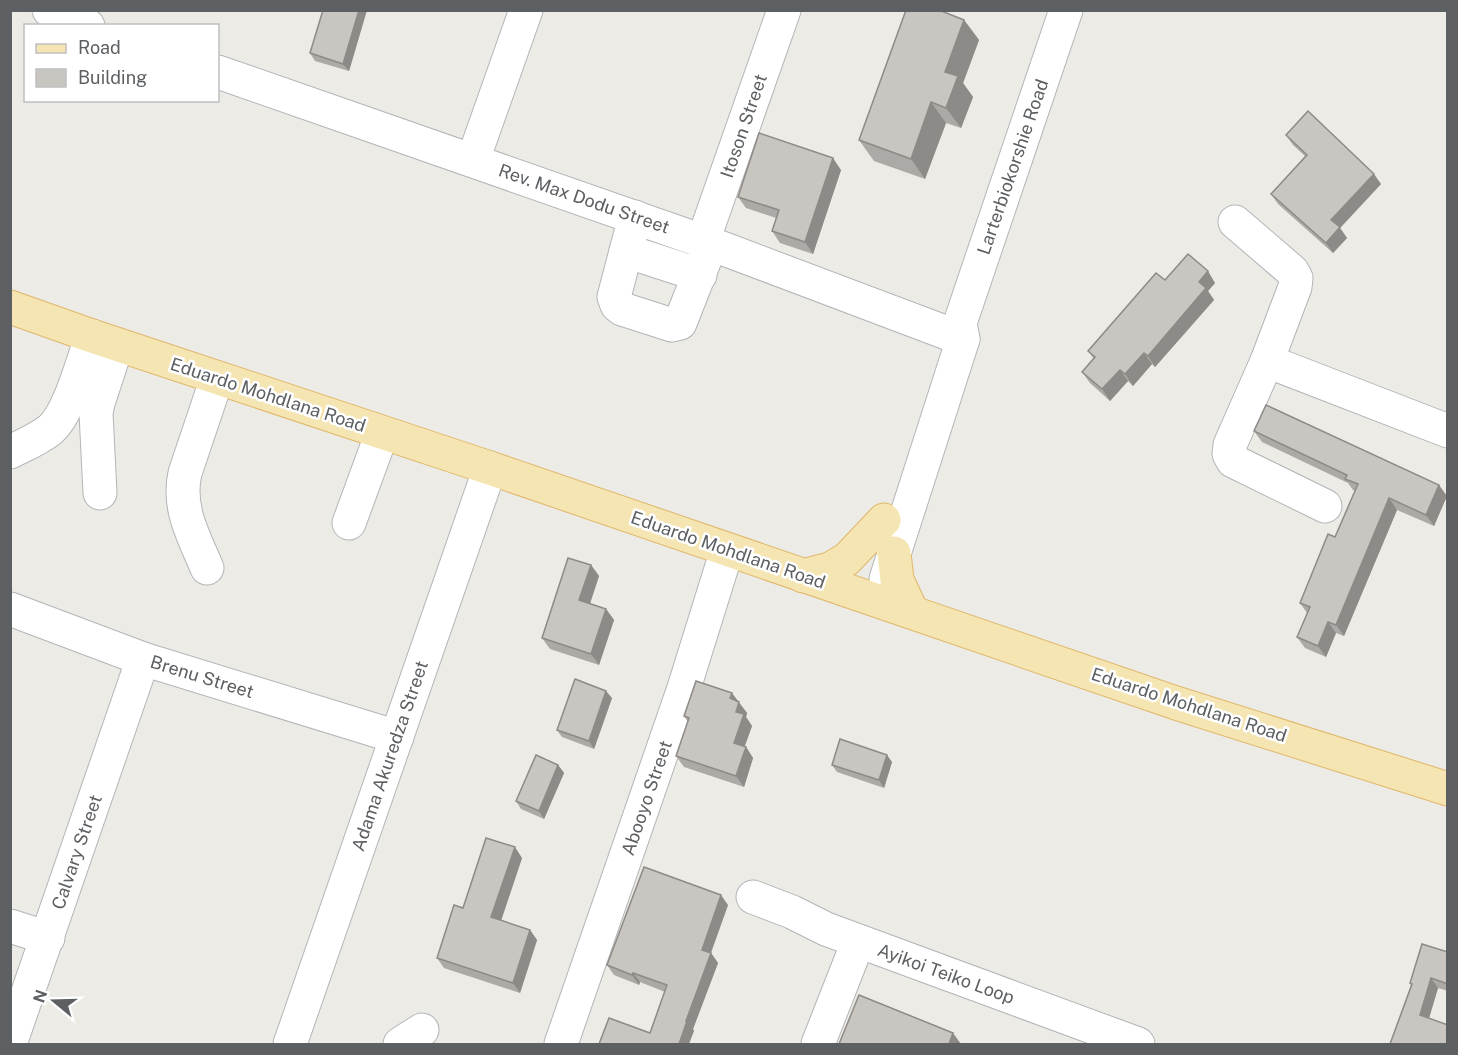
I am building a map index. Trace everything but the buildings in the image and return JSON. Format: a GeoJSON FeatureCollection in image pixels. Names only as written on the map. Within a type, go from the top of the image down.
{"type":"FeatureCollection","features":[{"type":"Feature","properties":{"kind":"main road","name":"Eduardo Mohdlana Road"},"geometry":{"type":"LineString","coordinates":[[10,307],[490,468],[1176,703],[1448,789]]}},
{"type":"Feature","properties":{"kind":"main road"},"geometry":{"type":"LineString","coordinates":[[803,576],[830,569],[847,559],[884,520]]}},
{"type":"Feature","properties":{"kind":"main road"},"geometry":{"type":"LineString","coordinates":[[894,553],[897,580],[912,612]]}},
{"type":"Feature","properties":{"kind":"street"},"geometry":{"type":"LineString","coordinates":[[49,10],[83,24]]}},
{"type":"Feature","properties":{"kind":"street"},"geometry":{"type":"LineString","coordinates":[[473,160],[526,10]]}},
{"type":"Feature","properties":{"kind":"street","name":"Itoson Street"},"geometry":{"type":"LineString","coordinates":[[626,251],[615,297],[617,305],[672,325],[680,323],[700,275],[707,242],[784,10]]}},
{"type":"Feature","properties":{"kind":"street","name":"Larterbiokorshie Road"},"geometry":{"type":"LineString","coordinates":[[868,598],[884,520],[957,331],[1066,10]]}},
{"type":"Feature","properties":{"kind":"street","name":"Rev. Max Dodu Street"},"geometry":{"type":"LineString","coordinates":[[219,72],[957,331]]}},
{"type":"Feature","properties":{"kind":"street"},"geometry":{"type":"LineString","coordinates":[[635,217],[626,251],[700,275]]}},
{"type":"Feature","properties":{"kind":"street"},"geometry":{"type":"LineString","coordinates":[[1235,222],[1292,271],[1296,278],[1295,287],[1267,360],[1228,454],[1233,461],[1325,506]]}},
{"type":"Feature","properties":{"kind":"street","name":"Larterbiokorshie Road"},"geometry":{"type":"LineString","coordinates":[[868,598],[894,553],[957,331]]}},
{"type":"Feature","properties":{"kind":"street"},"geometry":{"type":"LineString","coordinates":[[10,452],[42,436],[53,427],[64,412],[104,340]]}},
{"type":"Feature","properties":{"kind":"street"},"geometry":{"type":"LineString","coordinates":[[100,493],[96,413],[104,340]]}},
{"type":"Feature","properties":{"kind":"street"},"geometry":{"type":"LineString","coordinates":[[1267,360],[1448,431]]}},
{"type":"Feature","properties":{"kind":"street"},"geometry":{"type":"LineString","coordinates":[[207,568],[188,523],[181,489],[184,474],[218,378]]}},
{"type":"Feature","properties":{"kind":"street"},"geometry":{"type":"LineString","coordinates":[[349,524],[382,433]]}},
{"type":"Feature","properties":{"kind":"street","name":"Adama Akuredza Street"},"geometry":{"type":"LineString","coordinates":[[290,1044],[490,468]]}},
{"type":"Feature","properties":{"kind":"street","name":"Abooyo Street"},"geometry":{"type":"LineString","coordinates":[[561,1044],[684,688],[727,550]]}},
{"type":"Feature","properties":{"kind":"street","name":"Brenu Street"},"geometry":{"type":"LineString","coordinates":[[10,609],[143,659],[397,737]]}},
{"type":"Feature","properties":{"kind":"street","name":"Calvary Street"},"geometry":{"type":"LineString","coordinates":[[10,1044],[143,659]]}},
{"type":"Feature","properties":{"kind":"street"},"geometry":{"type":"LineString","coordinates":[[753,897],[858,942]]}},
{"type":"Feature","properties":{"kind":"street"},"geometry":{"type":"LineString","coordinates":[[10,926],[48,938]]}},
{"type":"Feature","properties":{"kind":"street","name":"Ayikoi Teiko Loop"},"geometry":{"type":"LineString","coordinates":[[818,1044],[858,942],[1138,1044]]}}]}
